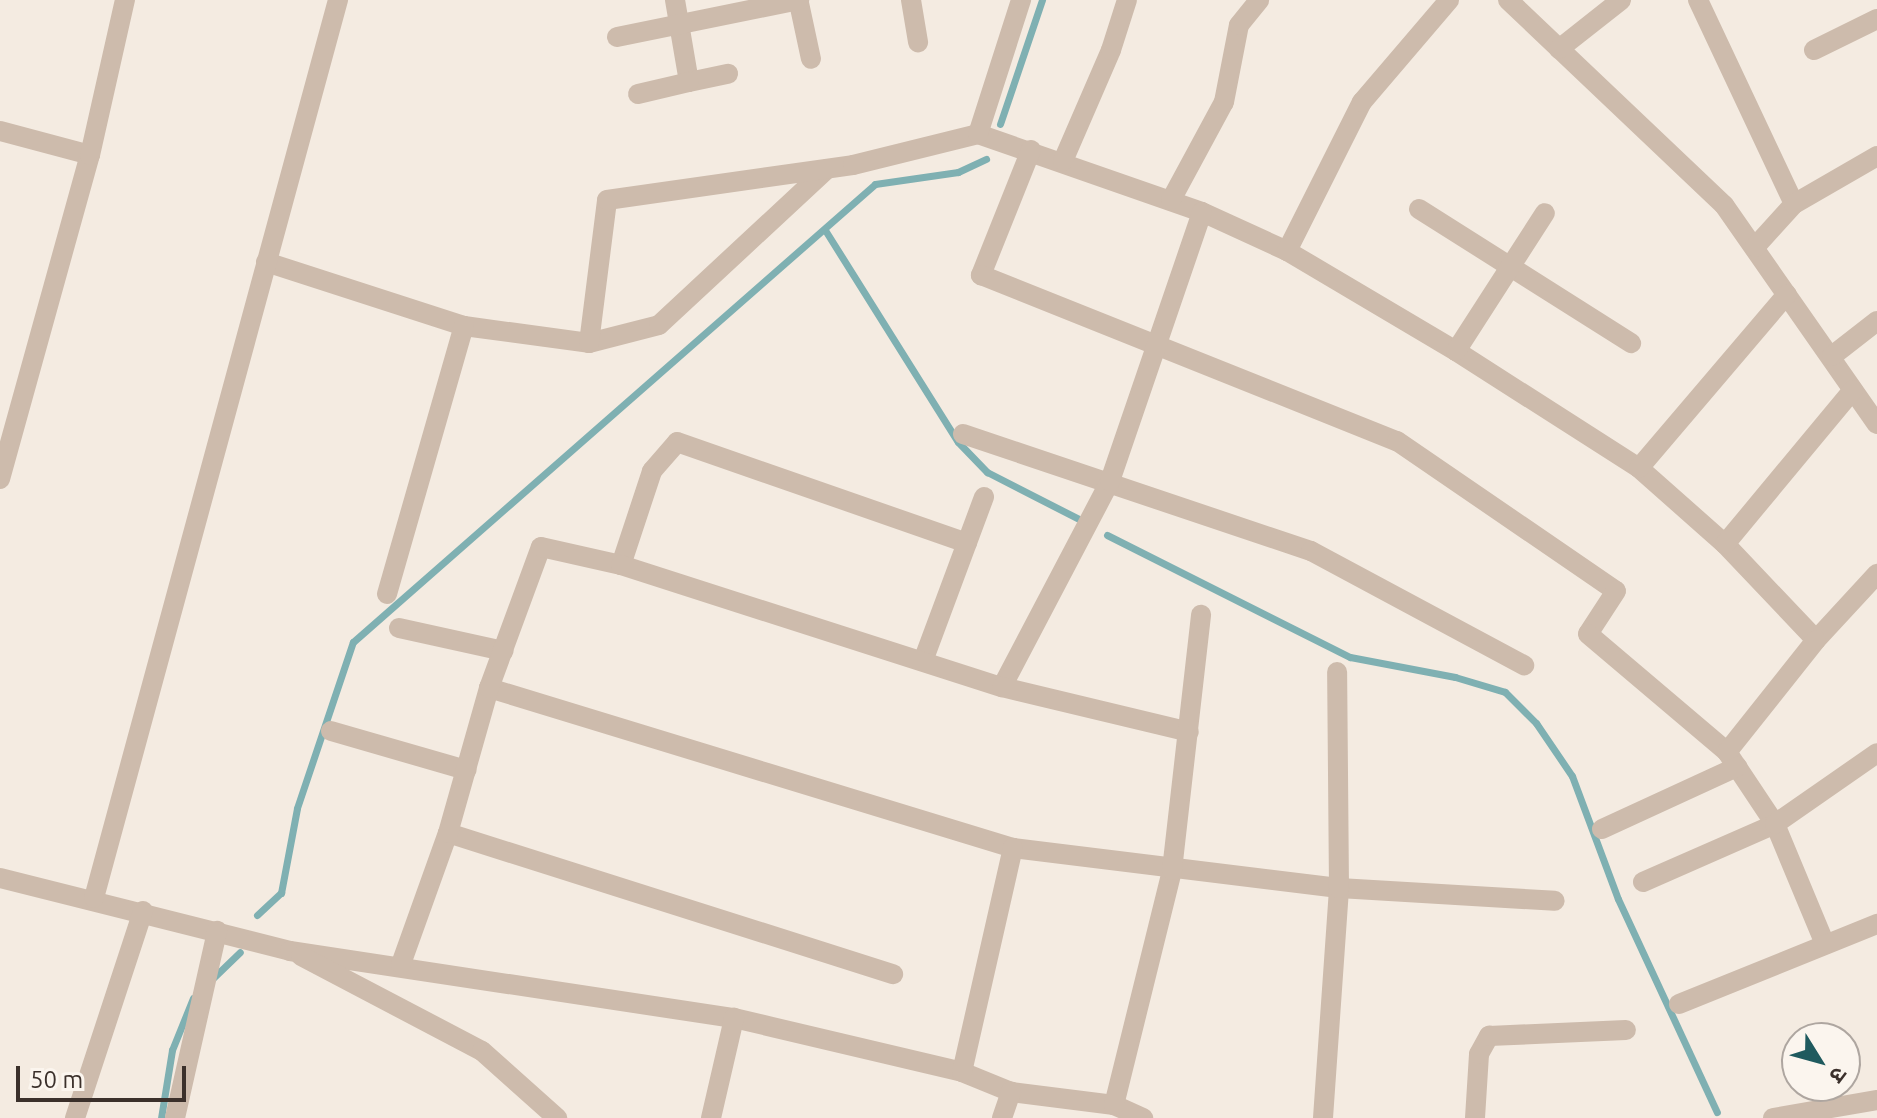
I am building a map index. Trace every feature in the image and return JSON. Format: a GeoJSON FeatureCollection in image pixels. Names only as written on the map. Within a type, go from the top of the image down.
{"type":"FeatureCollection","features":[{"type":"Feature","properties":{"kind":"street"},"geometry":{"type":"LineString","coordinates":[[0,479],[90,155],[125,0]]}},
{"type":"Feature","properties":{"kind":"street"},"geometry":{"type":"LineString","coordinates":[[94,898],[338,0]]}},
{"type":"Feature","properties":{"kind":"street"},"geometry":{"type":"LineString","coordinates":[[675,0],[689,82]]}},
{"type":"Feature","properties":{"kind":"street"},"geometry":{"type":"LineString","coordinates":[[911,0],[918,42]]}},
{"type":"Feature","properties":{"kind":"street"},"geometry":{"type":"LineString","coordinates":[[978,134],[1021,0]]}},
{"type":"Feature","properties":{"kind":"street"},"geometry":{"type":"LineString","coordinates":[[1063,161],[1114,40],[1127,0]]}},
{"type":"Feature","properties":{"kind":"street"},"geometry":{"type":"LineString","coordinates":[[1171,200],[1224,102],[1234,66],[1235,41],[1245,14],[1259,0]]}},
{"type":"Feature","properties":{"kind":"street"},"geometry":{"type":"LineString","coordinates":[[1287,251],[1359,108],[1449,0]]}},
{"type":"Feature","properties":{"kind":"street"},"geometry":{"type":"LineString","coordinates":[[1508,0],[1724,205],[1877,424]]}},
{"type":"Feature","properties":{"kind":"street"},"geometry":{"type":"LineString","coordinates":[[1559,49],[1621,0]]}},
{"type":"Feature","properties":{"kind":"street"},"geometry":{"type":"LineString","coordinates":[[1698,0],[1794,204]]}},
{"type":"Feature","properties":{"kind":"street"},"geometry":{"type":"LineString","coordinates":[[617,37],[799,2],[811,59]]}},
{"type":"Feature","properties":{"kind":"street"},"geometry":{"type":"LineString","coordinates":[[1814,50],[1877,19]]}},
{"type":"Feature","properties":{"kind":"street"},"geometry":{"type":"LineString","coordinates":[[638,94],[728,74]]}},
{"type":"Feature","properties":{"kind":"street"},"geometry":{"type":"LineString","coordinates":[[0,131],[90,155]]}},
{"type":"Feature","properties":{"kind":"street"},"geometry":{"type":"LineString","coordinates":[[589,343],[607,200],[827,169],[978,134],[1063,161],[1202,212],[1287,251],[1456,351],[1639,468],[1725,544],[1816,640]]}},
{"type":"Feature","properties":{"kind":"street"},"geometry":{"type":"LineString","coordinates":[[1031,150],[981,275],[1397,441],[1616,591],[1588,634],[1732,759],[1775,824],[1825,944]]}},
{"type":"Feature","properties":{"kind":"street"},"geometry":{"type":"LineString","coordinates":[[1755,247],[1794,204],[1877,156]]}},
{"type":"Feature","properties":{"kind":"street"},"geometry":{"type":"LineString","coordinates":[[266,262],[464,326],[589,343],[659,325],[827,169]]}},
{"type":"Feature","properties":{"kind":"street"},"geometry":{"type":"LineString","coordinates":[[1419,209],[1631,343]]}},
{"type":"Feature","properties":{"kind":"street"},"geometry":{"type":"LineString","coordinates":[[1002,687],[1110,481],[1152,345],[1202,212]]}},
{"type":"Feature","properties":{"kind":"street"},"geometry":{"type":"LineString","coordinates":[[1456,351],[1545,213]]}},
{"type":"Feature","properties":{"kind":"street"},"geometry":{"type":"LineString","coordinates":[[1639,468],[1787,294]]}},
{"type":"Feature","properties":{"kind":"street"},"geometry":{"type":"LineString","coordinates":[[1832,356],[1877,321]]}},
{"type":"Feature","properties":{"kind":"street"},"geometry":{"type":"LineString","coordinates":[[387,594],[464,326]]}},
{"type":"Feature","properties":{"kind":"street"},"geometry":{"type":"LineString","coordinates":[[1725,544],[1853,390]]}},
{"type":"Feature","properties":{"kind":"street"},"geometry":{"type":"LineString","coordinates":[[963,434],[1311,551],[1524,665]]}},
{"type":"Feature","properties":{"kind":"street"},"geometry":{"type":"LineString","coordinates":[[621,565],[652,471],[677,442],[967,543]]}},
{"type":"Feature","properties":{"kind":"street"},"geometry":{"type":"LineString","coordinates":[[923,661],[984,497]]}},
{"type":"Feature","properties":{"kind":"street"},"geometry":{"type":"LineString","coordinates":[[401,964],[448,833],[489,688],[541,547],[621,565],[1002,687],[1189,732]]}},
{"type":"Feature","properties":{"kind":"street"},"geometry":{"type":"LineString","coordinates":[[1602,829],[1732,759],[1816,640],[1877,574]]}},
{"type":"Feature","properties":{"kind":"street"},"geometry":{"type":"LineString","coordinates":[[1114,1105],[1172,870],[1201,615]]}},
{"type":"Feature","properties":{"kind":"street"},"geometry":{"type":"LineString","coordinates":[[399,628],[504,651]]}},
{"type":"Feature","properties":{"kind":"street"},"geometry":{"type":"LineString","coordinates":[[1323,1118],[1339,888],[1337,672]]}},
{"type":"Feature","properties":{"kind":"street"},"geometry":{"type":"LineString","coordinates":[[489,688],[1013,848],[1172,870],[1339,888],[1555,901]]}},
{"type":"Feature","properties":{"kind":"street"},"geometry":{"type":"LineString","coordinates":[[331,731],[466,770]]}},
{"type":"Feature","properties":{"kind":"street"},"geometry":{"type":"LineString","coordinates":[[1643,882],[1775,824],[1877,753]]}},
{"type":"Feature","properties":{"kind":"street"},"geometry":{"type":"LineString","coordinates":[[448,833],[893,974]]}},
{"type":"Feature","properties":{"kind":"street"},"geometry":{"type":"LineString","coordinates":[[962,1072],[1013,848]]}},
{"type":"Feature","properties":{"kind":"street"},"geometry":{"type":"LineString","coordinates":[[0,878],[94,898],[290,951],[401,964],[734,1018],[962,1072],[1011,1092],[1114,1105],[1143,1118]]}},
{"type":"Feature","properties":{"kind":"street"},"geometry":{"type":"LineString","coordinates":[[75,1118],[143,911]]}},
{"type":"Feature","properties":{"kind":"street"},"geometry":{"type":"LineString","coordinates":[[1679,1004],[1877,924]]}},
{"type":"Feature","properties":{"kind":"street"},"geometry":{"type":"LineString","coordinates":[[175,1118],[217,931]]}},
{"type":"Feature","properties":{"kind":"street"},"geometry":{"type":"LineString","coordinates":[[290,951],[482,1051],[557,1118]]}},
{"type":"Feature","properties":{"kind":"street"},"geometry":{"type":"LineString","coordinates":[[711,1118],[734,1018]]}},
{"type":"Feature","properties":{"kind":"street"},"geometry":{"type":"LineString","coordinates":[[1475,1118],[1479,1054],[1489,1036],[1626,1030]]}},
{"type":"Feature","properties":{"kind":"street"},"geometry":{"type":"LineString","coordinates":[[1002,1118],[1011,1092]]}},
{"type":"Feature","properties":{"kind":"street"},"geometry":{"type":"LineString","coordinates":[[1773,1118],[1848,1112],[1877,1100]]}},
{"type":"Feature","properties":{"kind":"waterway"},"geometry":{"type":"LineString","coordinates":[[1000,124],[1042,0]]}},
{"type":"Feature","properties":{"kind":"waterway"},"geometry":{"type":"LineString","coordinates":[[257,915],[281,893],[297,808],[353,642],[875,184],[958,172],[986,159]]}},
{"type":"Feature","properties":{"kind":"waterway"},"geometry":{"type":"LineString","coordinates":[[825,230],[958,442],[987,472],[1079,519]]}},
{"type":"Feature","properties":{"kind":"waterway"},"geometry":{"type":"LineString","coordinates":[[1107,535],[1350,657],[1455,677],[1505,692],[1536,723],[1572,776],[1618,899],[1717,1112]]}},
{"type":"Feature","properties":{"kind":"waterway"},"geometry":{"type":"LineString","coordinates":[[211,980],[240,952]]}},
{"type":"Feature","properties":{"kind":"waterway"},"geometry":{"type":"LineString","coordinates":[[161,1118],[172,1050],[193,998]]}}]}
